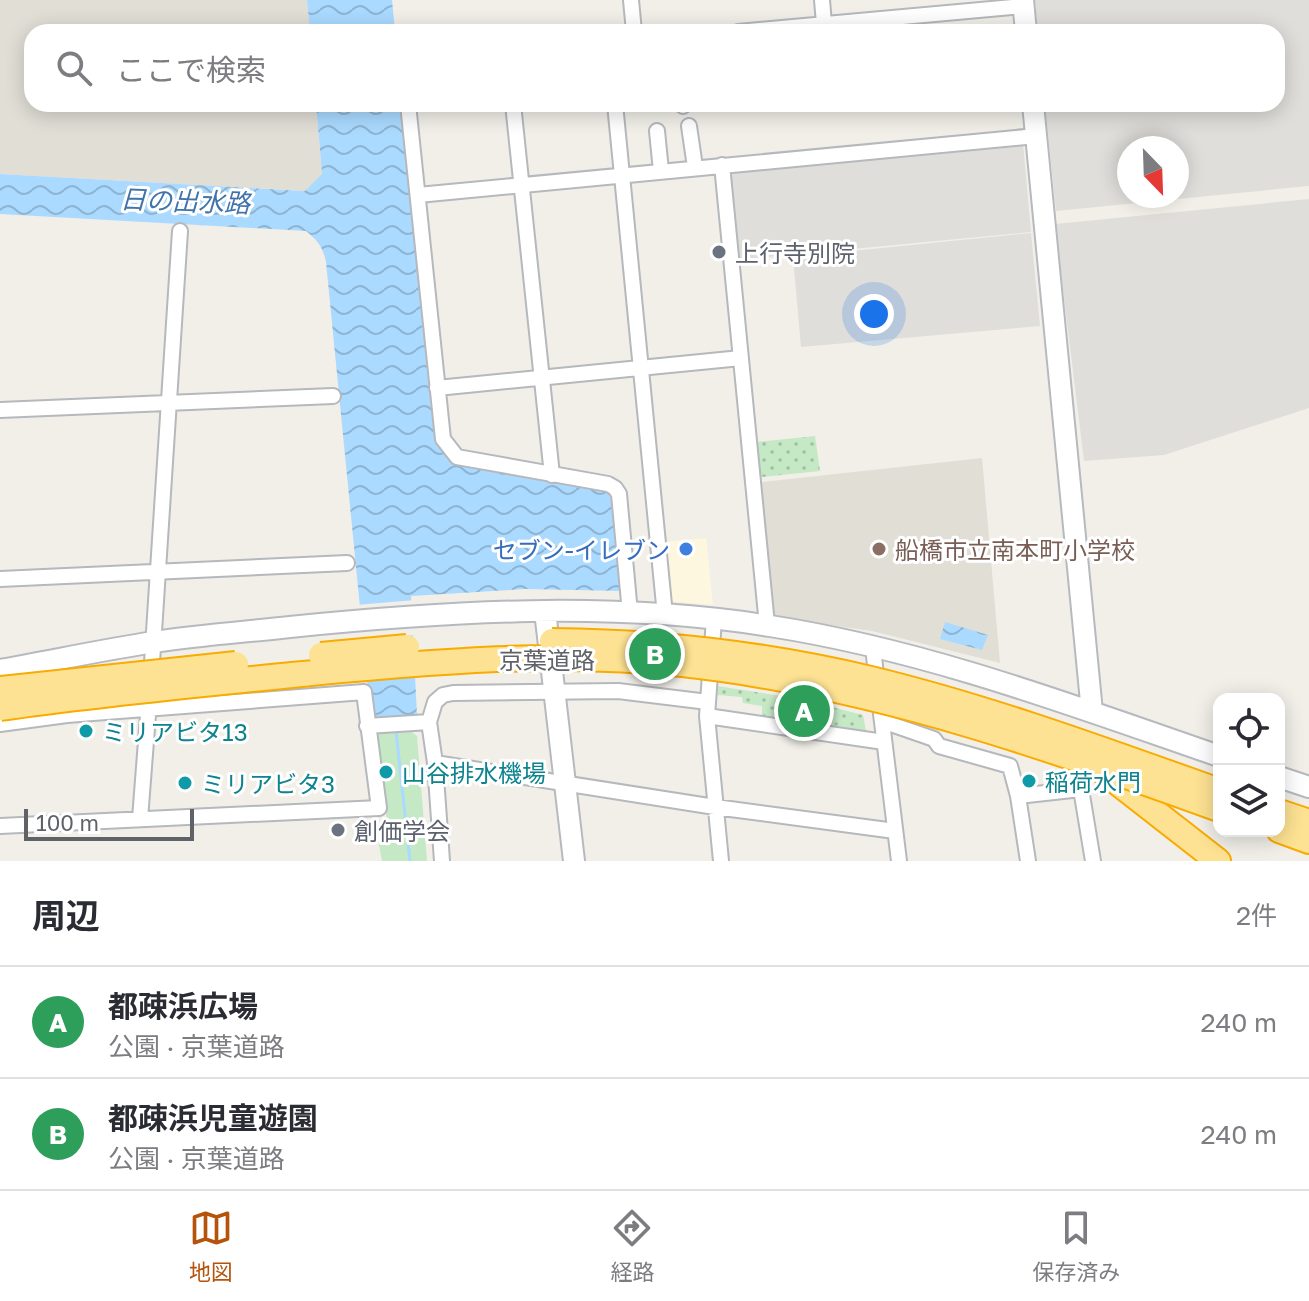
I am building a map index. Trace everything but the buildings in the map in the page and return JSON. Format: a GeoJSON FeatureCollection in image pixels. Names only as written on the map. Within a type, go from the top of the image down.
{"type":"FeatureCollection","features":[{"type":"Feature","properties":{"kind":"highway","name":"京葉道路"},"geometry":{"type":"LineString","coordinates":[[0,689],[437,644],[608,641],[670,645],[801,664],[900,687],[1047,730],[1213,789]]}},
{"type":"Feature","properties":{"kind":"highway","name":"京葉道路"},"geometry":{"type":"LineString","coordinates":[[0,708],[167,687],[439,661],[598,658],[718,668],[867,695],[1095,765],[1213,807]]}},
{"type":"Feature","properties":{"kind":"highway"},"geometry":{"type":"LineString","coordinates":[[1095,765],[1218,861]]}},
{"type":"Feature","properties":{"kind":"highway"},"geometry":{"type":"LineString","coordinates":[[1285,814],[1309,822]]}},
{"type":"Feature","properties":{"kind":"highway"},"geometry":{"type":"LineString","coordinates":[[1285,832],[1309,841]]}},
{"type":"Feature","properties":{"kind":"street"},"geometry":{"type":"LineString","coordinates":[[631,0],[633,24]]}},
{"type":"Feature","properties":{"kind":"street"},"geometry":{"type":"LineString","coordinates":[[822,0],[824,24],[1024,3],[1025,24]]}},
{"type":"Feature","properties":{"kind":"street"},"geometry":{"type":"LineString","coordinates":[[409,112],[443,439],[457,457],[608,484],[619,494],[630,613]]}},
{"type":"Feature","properties":{"kind":"street"},"geometry":{"type":"LineString","coordinates":[[514,112],[552,475]]}},
{"type":"Feature","properties":{"kind":"street"},"geometry":{"type":"LineString","coordinates":[[616,112],[665,615]]}},
{"type":"Feature","properties":{"kind":"street"},"geometry":{"type":"LineString","coordinates":[[1034,112],[1092,712]]}},
{"type":"Feature","properties":{"kind":"street"},"geometry":{"type":"LineString","coordinates":[[689,126],[695,167]]}},
{"type":"Feature","properties":{"kind":"street"},"geometry":{"type":"LineString","coordinates":[[657,131],[661,171]]}},
{"type":"Feature","properties":{"kind":"street"},"geometry":{"type":"LineString","coordinates":[[418,195],[1036,136]]}},
{"type":"Feature","properties":{"kind":"street"},"geometry":{"type":"LineString","coordinates":[[722,165],[767,625]]}},
{"type":"Feature","properties":{"kind":"street"},"geometry":{"type":"LineString","coordinates":[[140,819],[180,231]]}},
{"type":"Feature","properties":{"kind":"street"},"geometry":{"type":"LineString","coordinates":[[437,388],[741,358]]}},
{"type":"Feature","properties":{"kind":"street"},"geometry":{"type":"LineString","coordinates":[[0,410],[333,396]]}},
{"type":"Feature","properties":{"kind":"street"},"geometry":{"type":"LineString","coordinates":[[0,579],[347,563]]}},
{"type":"Feature","properties":{"kind":"street"},"geometry":{"type":"LineString","coordinates":[[0,670],[154,642],[417,615],[545,611],[665,615],[767,625],[873,646],[992,678],[1213,754]]}},
{"type":"Feature","properties":{"kind":"street"},"geometry":{"type":"LineString","coordinates":[[545,611],[574,861]]}},
{"type":"Feature","properties":{"kind":"street"},"geometry":{"type":"LineString","coordinates":[[714,619],[707,709],[721,861]]}},
{"type":"Feature","properties":{"kind":"street"},"geometry":{"type":"LineString","coordinates":[[873,646],[899,861]]}},
{"type":"Feature","properties":{"kind":"street"},"geometry":{"type":"LineString","coordinates":[[442,861],[429,722],[435,702],[443,695],[553,691],[662,694],[707,709],[884,742]]}},
{"type":"Feature","properties":{"kind":"street"},"geometry":{"type":"LineString","coordinates":[[0,724],[67,715],[364,692],[379,808],[0,826]]}},
{"type":"Feature","properties":{"kind":"street"},"geometry":{"type":"LineString","coordinates":[[882,721],[934,739],[939,746],[1010,766],[1028,861]]}},
{"type":"Feature","properties":{"kind":"street"},"geometry":{"type":"LineString","coordinates":[[367,726],[429,722]]}},
{"type":"Feature","properties":{"kind":"street"},"geometry":{"type":"LineString","coordinates":[[435,763],[715,807],[895,831]]}},
{"type":"Feature","properties":{"kind":"street"},"geometry":{"type":"LineString","coordinates":[[1285,779],[1309,787]]}},
{"type":"Feature","properties":{"kind":"street"},"geometry":{"type":"LineString","coordinates":[[1018,796],[1080,788],[1093,861]]}},
{"type":"Feature","properties":{"kind":"shaded area"},"geometry":{"type":"Polygon","coordinates":[[[0,0],[307,0],[309,24],[24,24],[24,112],[317,112],[322,175],[306,191],[0,174],[0,0]]]}},
{"type":"Feature","properties":{"kind":"shaded area"},"geometry":{"type":"Polygon","coordinates":[[[1035,0],[1309,0],[1309,186],[1189,198],[1189,136],[1117,136],[1117,205],[1056,211],[1046,112],[1285,112],[1285,24],[1037,24],[1035,0]]]}},
{"type":"Feature","properties":{"kind":"shaded area"},"geometry":{"type":"Polygon","coordinates":[[[1023,143],[1031,232],[737,260],[729,170],[1023,143]]]}},
{"type":"Feature","properties":{"kind":"shaded area"},"geometry":{"type":"Polygon","coordinates":[[[1309,199],[1309,408],[1164,455],[1084,461],[1055,224],[1309,199]]]}},
{"type":"Feature","properties":{"kind":"shaded area"},"geometry":{"type":"Polygon","coordinates":[[[1031,233],[1040,326],[801,347],[793,257],[1031,233]]]}},
{"type":"Feature","properties":{"kind":"shaded area","name":"船橋市立南本町小学校"},"geometry":{"type":"Polygon","coordinates":[[[982,458],[1000,663],[872,631],[774,617],[761,482],[982,458]]]}},
{"type":"Feature","properties":{"kind":"shaded area"},"geometry":{"type":"Polygon","coordinates":[[[706,538],[713,605],[668,601],[662,542],[706,538]]]}},
{"type":"Feature","properties":{"kind":"green space"},"geometry":{"type":"Polygon","coordinates":[[[815,436],[820,471],[761,477],[757,442],[815,436]]]}},
{"type":"Feature","properties":{"kind":"green space"},"geometry":{"type":"Polygon","coordinates":[[[717,686],[800,699],[863,715],[867,736],[762,720],[762,706],[743,703],[742,697],[717,695],[717,686]]]}},
{"type":"Feature","properties":{"kind":"green space"},"geometry":{"type":"Polygon","coordinates":[[[409,730],[417,736],[427,861],[382,861],[375,824],[387,824],[378,731],[409,730]]]}},
{"type":"Feature","properties":{"kind":"water"},"geometry":{"type":"Polygon","coordinates":[[[307,0],[392,0],[394,24],[309,24],[307,0]]]}},
{"type":"Feature","properties":{"kind":"water","name":"日の出水路"},"geometry":{"type":"Polygon","coordinates":[[[317,112],[403,112],[435,442],[453,464],[610,493],[621,591],[526,589],[411,596],[417,715],[371,719],[326,262],[317,241],[306,231],[0,214],[0,174],[305,191],[322,174],[317,112]]]}},
{"type":"Feature","properties":{"kind":"water"},"geometry":{"type":"Polygon","coordinates":[[[945,622],[988,635],[982,650],[940,639],[945,622]]]}},
{"type":"Feature","properties":{"kind":"pier"},"geometry":{"type":"Polygon","coordinates":[[[415,600],[417,635],[359,639],[356,605],[415,600]]]}},
{"type":"Feature","properties":{"kind":"waterway"},"geometry":{"type":"LineString","coordinates":[[396,731],[410,861]]}},
{"type":"Feature","properties":{"kind":"place","name":"上行寺別院"},"geometry":{"type":"Point","coordinates":[719,252]}},
{"type":"Feature","properties":{"kind":"place","name":"セブン-イレブン"},"geometry":{"type":"Point","coordinates":[686,549]}},
{"type":"Feature","properties":{"kind":"place","name":"船橋市立南本町小学校"},"geometry":{"type":"Point","coordinates":[879,549]}},
{"type":"Feature","properties":{"kind":"place","name":"都疎浜児童遊園"},"geometry":{"type":"Point","coordinates":[655,654]}},
{"type":"Feature","properties":{"kind":"place","name":"都疎浜広場"},"geometry":{"type":"Point","coordinates":[804,711]}},
{"type":"Feature","properties":{"kind":"place","name":"ミリアビタ13"},"geometry":{"type":"Point","coordinates":[86,731]}},
{"type":"Feature","properties":{"kind":"place","name":"山谷排水機場"},"geometry":{"type":"Point","coordinates":[386,772]}},
{"type":"Feature","properties":{"kind":"place","name":"稲荷水門"},"geometry":{"type":"Point","coordinates":[1029,781]}},
{"type":"Feature","properties":{"kind":"place","name":"ミリアビタ3"},"geometry":{"type":"Point","coordinates":[185,783]}},
{"type":"Feature","properties":{"kind":"place","name":"創価学会"},"geometry":{"type":"Point","coordinates":[338,830]}}]}
